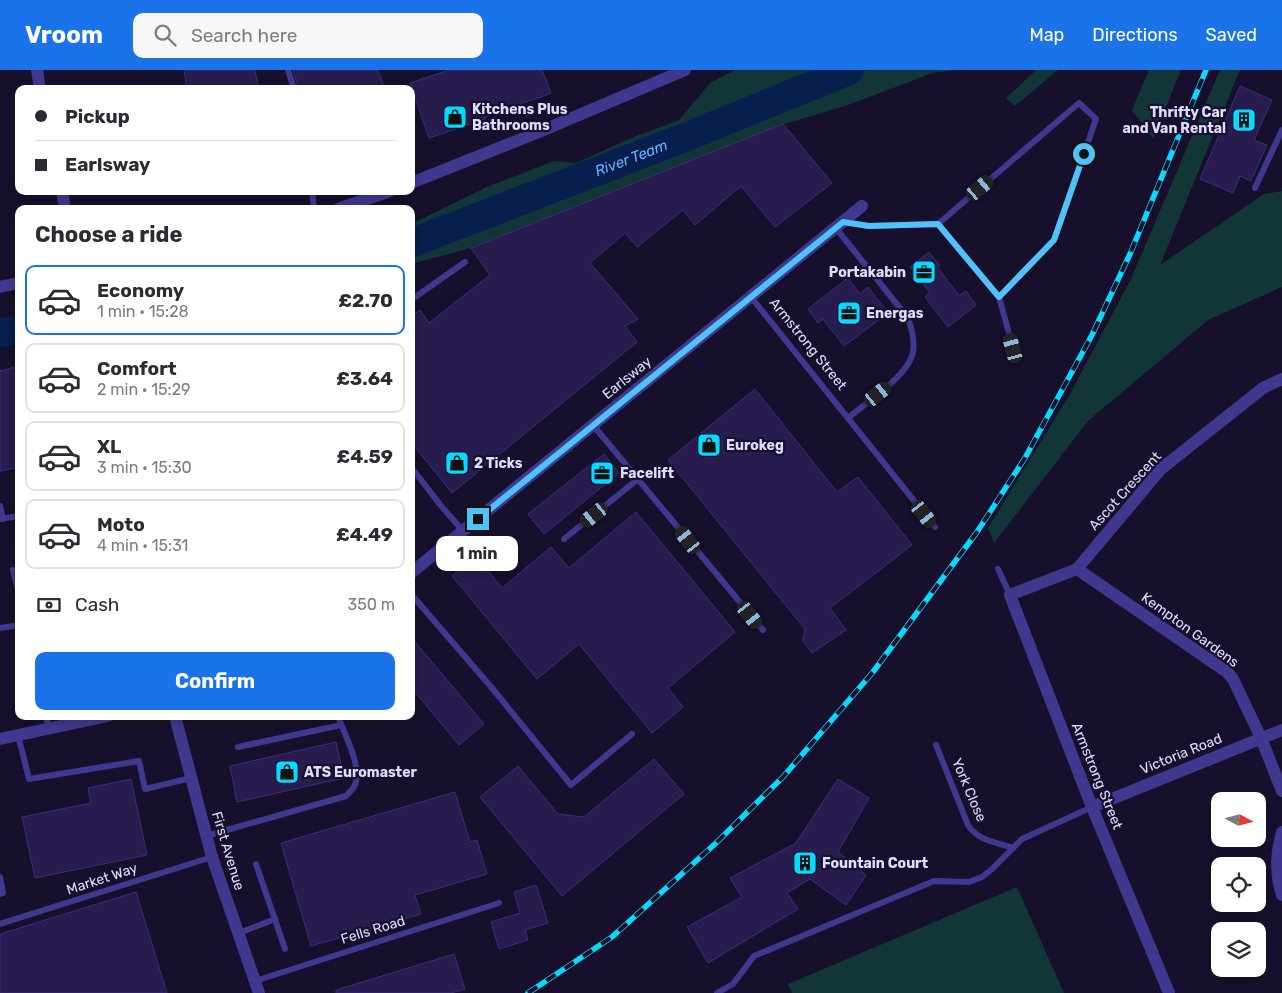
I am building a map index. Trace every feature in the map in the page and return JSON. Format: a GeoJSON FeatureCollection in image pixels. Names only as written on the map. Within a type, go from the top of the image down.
{"type":"FeatureCollection","features":[{"type":"Feature","properties":{"kind":"street"},"geometry":{"type":"LineString","coordinates":[[37,70],[39,85]]}},
{"type":"Feature","properties":{"kind":"street"},"geometry":{"type":"LineString","coordinates":[[415,181],[540,132],[685,70]]}},
{"type":"Feature","properties":{"kind":"street"},"geometry":{"type":"LineString","coordinates":[[350,205],[378,195]]}},
{"type":"Feature","properties":{"kind":"street","name":"Earlsway"},"geometry":{"type":"LineString","coordinates":[[415,570],[862,206]]}},
{"type":"Feature","properties":{"kind":"street"},"geometry":{"type":"LineString","coordinates":[[0,287],[15,284]]}},
{"type":"Feature","properties":{"kind":"street","name":"Ascot Crescent"},"geometry":{"type":"LineString","coordinates":[[1010,595],[1077,569],[1160,470],[1263,388],[1282,379]]}},
{"type":"Feature","properties":{"kind":"street","name":"Kempton Gardens"},"geometry":{"type":"LineString","coordinates":[[1077,569],[1227,672],[1238,687],[1282,791]]}},
{"type":"Feature","properties":{"kind":"street","name":"Armstrong Street"},"geometry":{"type":"LineString","coordinates":[[1010,595],[1092,807],[1169,993]]}},
{"type":"Feature","properties":{"kind":"street"},"geometry":{"type":"LineString","coordinates":[[0,739],[18,735],[48,722],[68,720]]}},
{"type":"Feature","properties":{"kind":"street","name":"First Avenue"},"geometry":{"type":"LineString","coordinates":[[176,720],[212,857],[257,987]]}},
{"type":"Feature","properties":{"kind":"street","name":"Victoria Road"},"geometry":{"type":"LineString","coordinates":[[1092,807],[1282,730]]}},
{"type":"Feature","properties":{"kind":"street"},"geometry":{"type":"LineString","coordinates":[[1282,832],[1277,851],[1276,868],[1282,895]]}},
{"type":"Feature","properties":{"kind":"lane"},"geometry":{"type":"LineString","coordinates":[[288,70],[293,85]]}},
{"type":"Feature","properties":{"kind":"lane"},"geometry":{"type":"LineString","coordinates":[[839,224],[869,226],[938,224],[1080,103],[1096,119],[1054,240],[999,297]]}},
{"type":"Feature","properties":{"kind":"lane"},"geometry":{"type":"LineString","coordinates":[[1255,188],[1282,130]]}},
{"type":"Feature","properties":{"kind":"lane"},"geometry":{"type":"LineString","coordinates":[[839,224],[908,318],[914,335],[913,354],[902,374],[848,418]]}},
{"type":"Feature","properties":{"kind":"lane"},"geometry":{"type":"LineString","coordinates":[[938,224],[999,297],[1013,348]]}},
{"type":"Feature","properties":{"kind":"lane"},"geometry":{"type":"LineString","coordinates":[[415,297],[465,262]]}},
{"type":"Feature","properties":{"kind":"lane","name":"Armstrong Street"},"geometry":{"type":"LineString","coordinates":[[751,297],[936,527]]}},
{"type":"Feature","properties":{"kind":"lane"},"geometry":{"type":"LineString","coordinates":[[593,425],[763,630]]}},
{"type":"Feature","properties":{"kind":"lane"},"geometry":{"type":"LineString","coordinates":[[415,472],[463,531]]}},
{"type":"Feature","properties":{"kind":"lane"},"geometry":{"type":"LineString","coordinates":[[564,539],[638,479]]}},
{"type":"Feature","properties":{"kind":"lane"},"geometry":{"type":"LineString","coordinates":[[0,506],[1,519],[15,517]]}},
{"type":"Feature","properties":{"kind":"lane","name":"Armstrong Street"},"geometry":{"type":"LineString","coordinates":[[998,569],[1010,595]]}},
{"type":"Feature","properties":{"kind":"lane"},"geometry":{"type":"LineString","coordinates":[[13,570],[15,578]]}},
{"type":"Feature","properties":{"kind":"lane"},"geometry":{"type":"LineString","coordinates":[[415,599],[492,688],[571,785],[632,734]]}},
{"type":"Feature","properties":{"kind":"lane"},"geometry":{"type":"LineString","coordinates":[[0,628],[15,626]]}},
{"type":"Feature","properties":{"kind":"lane"},"geometry":{"type":"LineString","coordinates":[[206,836],[346,796],[354,787],[357,777],[356,766],[339,720]]}},
{"type":"Feature","properties":{"kind":"lane"},"geometry":{"type":"LineString","coordinates":[[238,747],[341,725]]}},
{"type":"Feature","properties":{"kind":"lane"},"geometry":{"type":"LineString","coordinates":[[18,735],[29,779],[138,761],[145,789],[191,778]]}},
{"type":"Feature","properties":{"kind":"lane","name":"York Close"},"geometry":{"type":"LineString","coordinates":[[936,745],[968,825],[973,832],[980,838],[1014,848]]}},
{"type":"Feature","properties":{"kind":"lane"},"geometry":{"type":"LineString","coordinates":[[717,993],[733,984],[754,956],[934,882],[969,882],[982,877],[1022,839],[1092,807]]}},
{"type":"Feature","properties":{"kind":"lane","name":"Market Way"},"geometry":{"type":"LineString","coordinates":[[0,924],[212,857]]}},
{"type":"Feature","properties":{"kind":"lane"},"geometry":{"type":"LineString","coordinates":[[256,864],[285,950]]}},
{"type":"Feature","properties":{"kind":"lane"},"geometry":{"type":"LineString","coordinates":[[0,877],[3,893],[0,894]]}},
{"type":"Feature","properties":{"kind":"lane","name":"Fells Road"},"geometry":{"type":"LineString","coordinates":[[257,987],[499,904]]}},
{"type":"Feature","properties":{"kind":"lane"},"geometry":{"type":"LineString","coordinates":[[238,933],[275,919]]}},
{"type":"Feature","properties":{"kind":"green space"},"geometry":{"type":"Polygon","coordinates":[[[735,70],[954,70],[933,73],[848,105],[785,124],[471,248],[415,263],[415,222],[487,187],[554,161],[576,163],[631,138],[679,120],[711,82],[735,70]]]}},
{"type":"Feature","properties":{"kind":"green space"},"geometry":{"type":"Polygon","coordinates":[[[1036,70],[1058,70],[1015,106],[1006,98],[1036,70]]]}},
{"type":"Feature","properties":{"kind":"green space"},"geometry":{"type":"Polygon","coordinates":[[[1149,70],[1181,70],[1153,139],[1132,110],[1149,70]]]}},
{"type":"Feature","properties":{"kind":"green space"},"geometry":{"type":"Polygon","coordinates":[[[1220,70],[1240,70],[1160,265],[1264,194],[1282,191],[1282,287],[1208,320],[1088,421],[994,543],[988,528],[1070,394],[1131,279],[1220,70]]]}},
{"type":"Feature","properties":{"kind":"green space"},"geometry":{"type":"Polygon","coordinates":[[[1017,887],[1064,993],[792,993],[788,984],[1017,887]]]}},
{"type":"Feature","properties":{"kind":"building"},"geometry":{"type":"Polygon","coordinates":[[[184,70],[255,70],[258,85],[186,85],[184,70]]]}},
{"type":"Feature","properties":{"kind":"building"},"geometry":{"type":"Polygon","coordinates":[[[293,70],[378,70],[384,85],[298,85],[293,70]]]}},
{"type":"Feature","properties":{"kind":"building"},"geometry":{"type":"Polygon","coordinates":[[[449,70],[542,70],[551,93],[485,117],[485,119],[429,138],[415,97],[415,85],[411,85],[410,83],[449,70]]]}},
{"type":"Feature","properties":{"kind":"building","name":"Thrifty Car and Van Rental"},"geometry":{"type":"Polygon","coordinates":[[[1240,86],[1272,100],[1254,140],[1267,145],[1251,181],[1240,176],[1233,193],[1200,179],[1240,86]]]}},
{"type":"Feature","properties":{"kind":"building"},"geometry":{"type":"Polygon","coordinates":[[[783,124],[832,183],[775,227],[741,186],[695,225],[683,210],[637,247],[625,233],[590,263],[638,319],[625,326],[637,342],[452,493],[415,447],[415,314],[420,310],[429,323],[490,275],[471,248],[783,124]]]}},
{"type":"Feature","properties":{"kind":"building"},"geometry":{"type":"Polygon","coordinates":[[[929,252],[940,266],[938,268],[959,296],[966,291],[976,305],[948,327],[925,297],[930,293],[910,267],[929,252]]]}},
{"type":"Feature","properties":{"kind":"building","name":"Energas"},"geometry":{"type":"Polygon","coordinates":[[[848,278],[860,294],[868,287],[888,313],[844,346],[823,319],[818,323],[808,309],[848,278]]]}},
{"type":"Feature","properties":{"kind":"building"},"geometry":{"type":"Polygon","coordinates":[[[15,367],[15,468],[0,471],[0,371],[15,367]]]}},
{"type":"Feature","properties":{"kind":"building"},"geometry":{"type":"Polygon","coordinates":[[[755,389],[837,492],[858,477],[912,545],[830,608],[846,630],[812,653],[803,641],[805,629],[668,460],[755,389]]]}},
{"type":"Feature","properties":{"kind":"building"},"geometry":{"type":"Polygon","coordinates":[[[604,454],[619,473],[544,534],[528,514],[604,454]]]}},
{"type":"Feature","properties":{"kind":"building"},"geometry":{"type":"Polygon","coordinates":[[[636,512],[735,632],[668,688],[683,707],[652,733],[579,644],[537,679],[452,576],[476,556],[502,588],[551,547],[569,568],[636,512]]]}},
{"type":"Feature","properties":{"kind":"building"},"geometry":{"type":"Polygon","coordinates":[[[415,642],[484,724],[459,745],[415,692],[415,642]]]}},
{"type":"Feature","properties":{"kind":"building","name":"ATS Euromaster"},"geometry":{"type":"Polygon","coordinates":[[[336,742],[344,778],[237,802],[230,766],[336,742]]]}},
{"type":"Feature","properties":{"kind":"building"},"geometry":{"type":"Polygon","coordinates":[[[654,759],[684,794],[562,896],[480,797],[518,766],[558,814],[584,817],[654,759]]]}},
{"type":"Feature","properties":{"kind":"building"},"geometry":{"type":"Polygon","coordinates":[[[131,779],[147,855],[35,878],[22,817],[91,803],[88,788],[131,779]]]}},
{"type":"Feature","properties":{"kind":"building","name":"Fountain Court"},"geometry":{"type":"Polygon","coordinates":[[[838,779],[869,798],[838,852],[866,875],[846,905],[810,879],[787,893],[798,909],[708,963],[687,927],[742,897],[730,878],[796,843],[838,779]]]}},
{"type":"Feature","properties":{"kind":"building"},"geometry":{"type":"Polygon","coordinates":[[[455,792],[470,842],[477,840],[487,874],[415,895],[421,914],[311,946],[281,843],[455,792]]]}},
{"type":"Feature","properties":{"kind":"building"},"geometry":{"type":"Polygon","coordinates":[[[536,885],[548,923],[525,930],[528,940],[499,949],[491,922],[520,913],[514,892],[536,885]]]}},
{"type":"Feature","properties":{"kind":"building"},"geometry":{"type":"Polygon","coordinates":[[[136,892],[167,993],[0,993],[0,934],[136,892]]]}},
{"type":"Feature","properties":{"kind":"building"},"geometry":{"type":"Polygon","coordinates":[[[454,954],[465,989],[451,993],[336,993],[336,990],[454,954]]]}},
{"type":"Feature","properties":{"kind":"waterway","name":"River Team"},"geometry":{"type":"LineString","coordinates":[[415,241],[686,137],[850,70]]}},
{"type":"Feature","properties":{"kind":"waterway","name":"River Team"},"geometry":{"type":"LineString","coordinates":[[0,333],[15,330]]}},
{"type":"Feature","properties":{"kind":"railway"},"geometry":{"type":"LineString","coordinates":[[528,993],[612,937],[716,843],[783,777],[873,672],[977,532],[1025,458],[1092,335],[1130,254],[1206,70]]}},
{"type":"Feature","properties":{"kind":"place","name":"Kitchens Plus Bathrooms"},"geometry":{"type":"Point","coordinates":[455,117]}},
{"type":"Feature","properties":{"kind":"place","name":"Thrifty Car and Van Rental"},"geometry":{"type":"Point","coordinates":[1244,120]}},
{"type":"Feature","properties":{"kind":"place","name":"Portakabin"},"geometry":{"type":"Point","coordinates":[924,272]}},
{"type":"Feature","properties":{"kind":"place","name":"Energas"},"geometry":{"type":"Point","coordinates":[849,313]}},
{"type":"Feature","properties":{"kind":"place","name":"Eurokeg"},"geometry":{"type":"Point","coordinates":[709,445]}},
{"type":"Feature","properties":{"kind":"place","name":"2 Ticks"},"geometry":{"type":"Point","coordinates":[457,463]}},
{"type":"Feature","properties":{"kind":"place","name":"Facelift"},"geometry":{"type":"Point","coordinates":[602,473]}},
{"type":"Feature","properties":{"kind":"place","name":"ATS Euromaster"},"geometry":{"type":"Point","coordinates":[287,772]}},
{"type":"Feature","properties":{"kind":"place","name":"Fountain Court"},"geometry":{"type":"Point","coordinates":[805,863]}},
{"type":"Feature","properties":{"kind":"route"},"geometry":{"type":"LineString","coordinates":[[478,519],[843,222],[869,226],[938,224],[999,297],[1054,240],[1084,154]]}}]}
